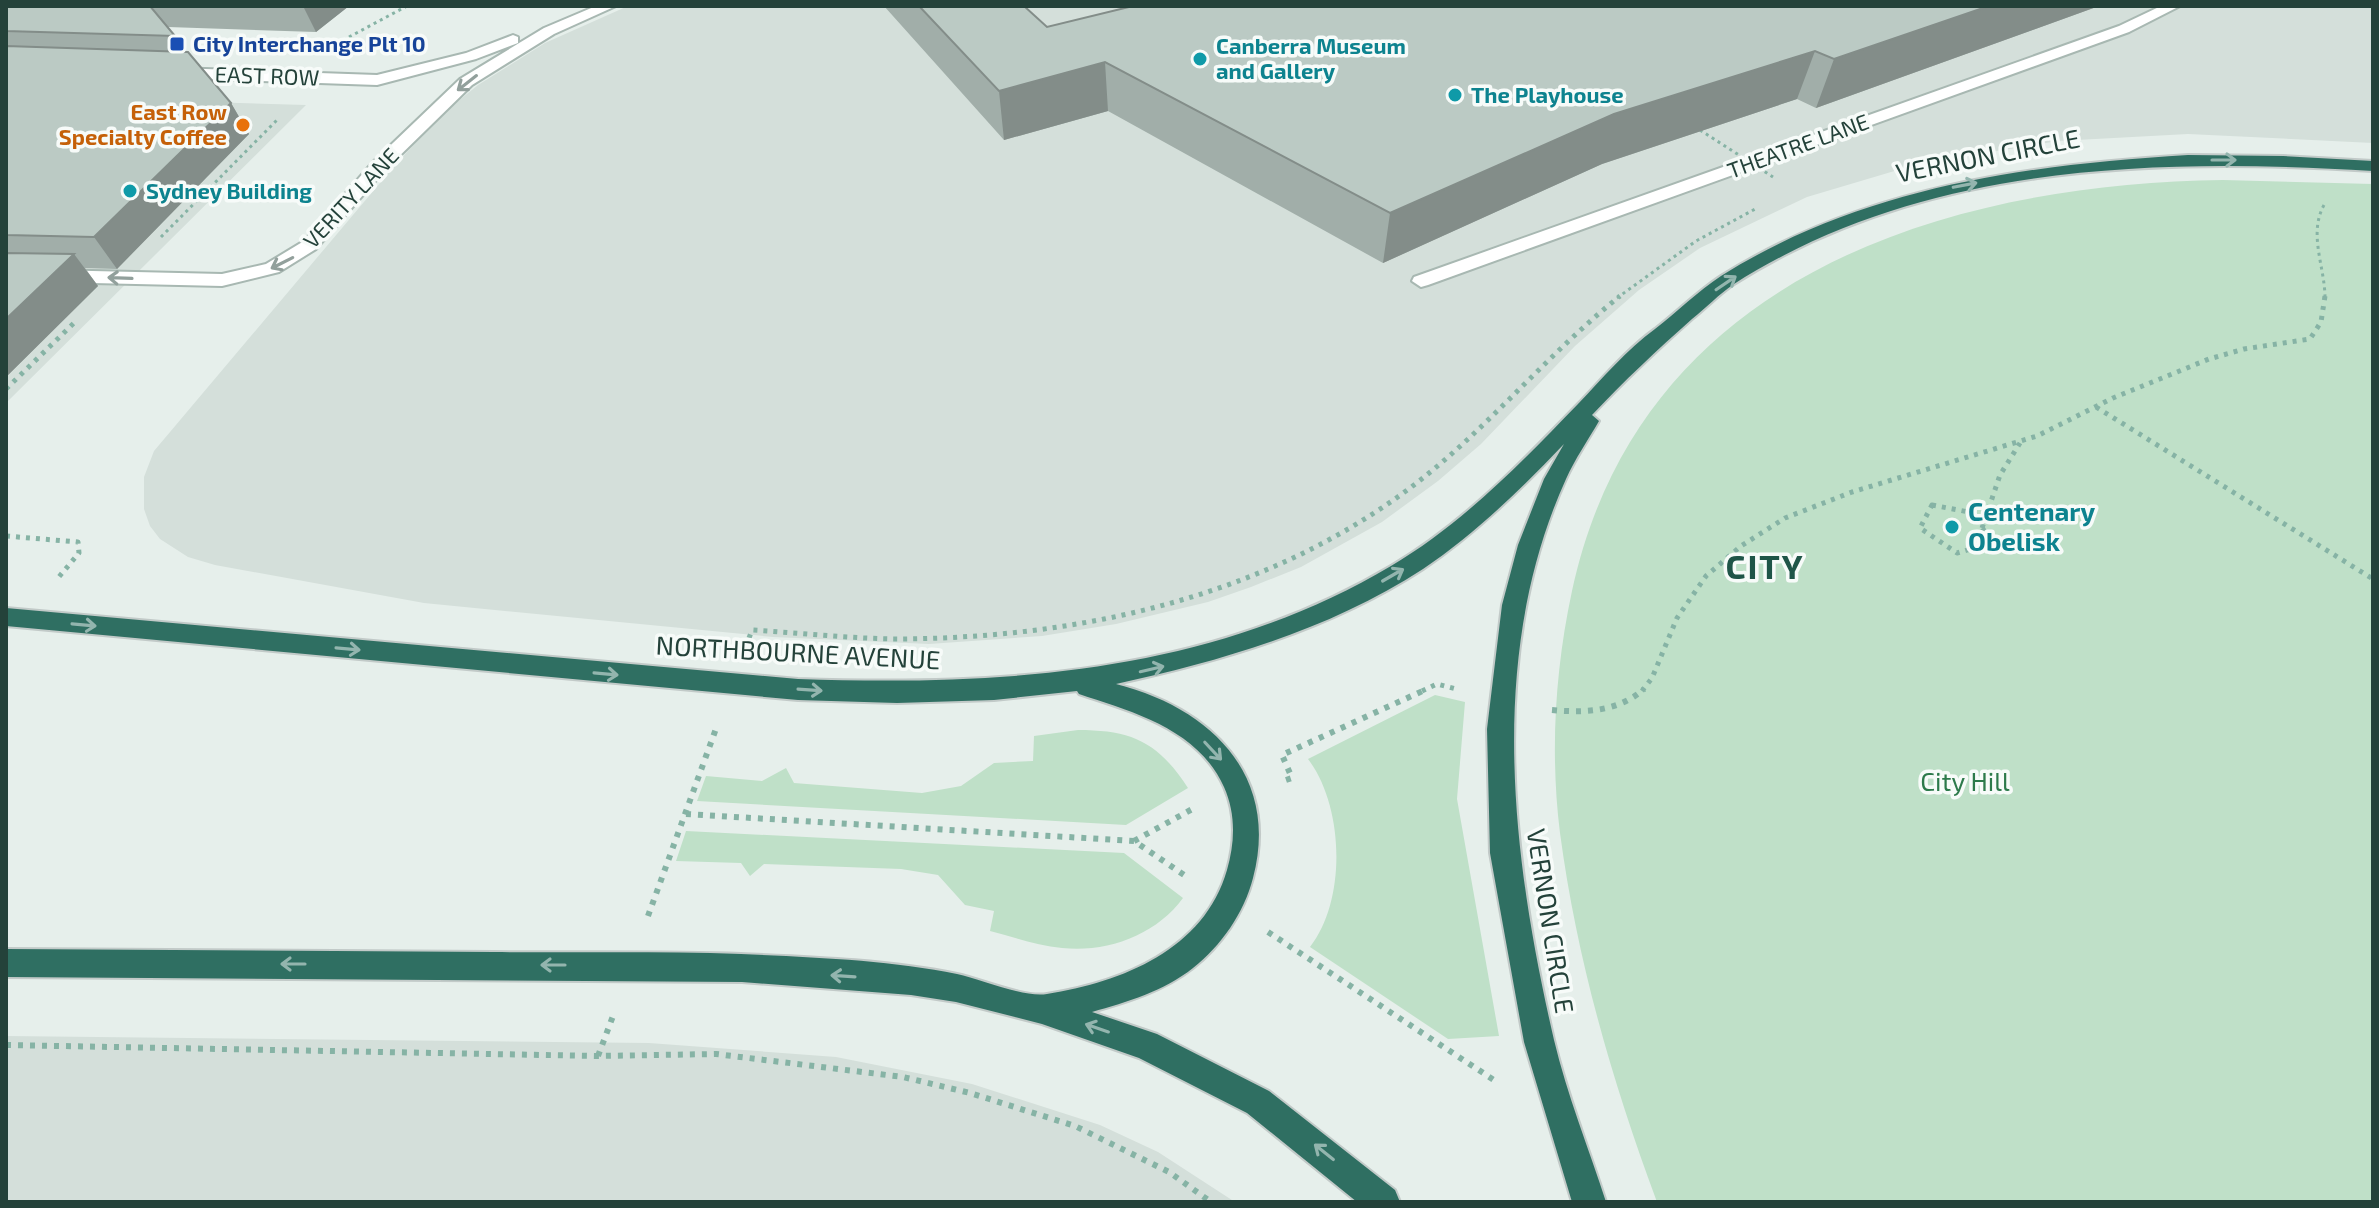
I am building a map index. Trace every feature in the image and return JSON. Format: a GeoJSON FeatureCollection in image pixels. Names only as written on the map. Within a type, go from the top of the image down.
{"type":"FeatureCollection","features":[{"type":"Feature","properties":{"kind":"highway","name":"VERNON CIRCLE"},"geometry":{"type":"LineString","coordinates":[[1589,1202],[1539,1042],[1504,853],[1500,729],[1514,605],[1530,545],[1555,479],[1591,415],[1665,330],[1744,271],[1797,241],[1842,222],[1952,188],[2027,173],[2131,162],[2259,160],[2373,166]]}},
{"type":"Feature","properties":{"kind":"highway","name":"NORTHBOURNE AVENUE"},"geometry":{"type":"LineString","coordinates":[[6,617],[732,685],[864,694],[973,693],[1070,684],[1129,674],[1243,644],[1338,606],[1416,562],[1497,501],[1614,377],[1665,330]]}},
{"type":"Feature","properties":{"kind":"highway"},"geometry":{"type":"LineString","coordinates":[[1042,1010],[1109,995],[1171,966],[1203,938],[1228,906],[1249,843],[1242,794],[1236,778],[1213,750],[1185,725],[1151,706],[1116,692],[1070,684]]}},
{"type":"Feature","properties":{"kind":"highway"},"geometry":{"type":"LineString","coordinates":[[6,963],[742,968],[911,981],[1042,1010],[1146,1045],[1258,1102],[1383,1202]]}},
{"type":"Feature","properties":{"kind":"lane"},"geometry":{"type":"LineString","coordinates":[[377,80],[464,52],[577,6]]}},
{"type":"Feature","properties":{"kind":"lane","name":"EAST ROW"},"geometry":{"type":"LineString","coordinates":[[158,72],[377,80],[471,56],[596,6]]}},
{"type":"Feature","properties":{"kind":"lane","name":"VERITY LANE"},"geometry":{"type":"LineString","coordinates":[[6,275],[222,280],[260,272],[292,258],[310,245],[378,167],[466,82],[549,31],[609,6]]}},
{"type":"Feature","properties":{"kind":"lane","name":"THEATRE LANE"},"geometry":{"type":"LineString","coordinates":[[1421,281],[2124,29],[2173,6]]}},
{"type":"Feature","properties":{"kind":"path"},"geometry":{"type":"LineString","coordinates":[[6,389],[282,115],[276,100],[331,47],[407,6]]}},
{"type":"Feature","properties":{"kind":"path"},"geometry":{"type":"LineString","coordinates":[[1688,122],[1773,177]]}},
{"type":"Feature","properties":{"kind":"path"},"geometry":{"type":"LineString","coordinates":[[1134,841],[1190,809],[1292,778],[1282,755],[1437,684],[1578,713],[1630,701],[1652,678],[1677,618],[1706,576],[1756,536],[1802,509],[2021,442],[2220,356],[2244,349],[2310,339],[2321,324],[2325,301],[2316,216],[2329,202]]}},
{"type":"Feature","properties":{"kind":"path"},"geometry":{"type":"LineString","coordinates":[[2096,407],[2373,579]]}},
{"type":"Feature","properties":{"kind":"path"},"geometry":{"type":"LineString","coordinates":[[1982,528],[1974,513],[1932,505],[1920,528],[1957,553],[1991,543],[1982,528],[2000,475],[2021,442]]}},
{"type":"Feature","properties":{"kind":"path"},"geometry":{"type":"LineString","coordinates":[[6,536],[78,542],[79,553]]}},
{"type":"Feature","properties":{"kind":"path"},"geometry":{"type":"LineString","coordinates":[[686,814],[1134,841],[1505,1087]]}},
{"type":"Feature","properties":{"kind":"path"},"geometry":{"type":"LineString","coordinates":[[6,1045],[598,1056],[716,1054],[903,1077],[970,1093],[1075,1126],[1169,1172],[1211,1202]]}},
{"type":"Feature","properties":{"kind":"shaded area"},"geometry":{"type":"Polygon","coordinates":[[[628,6],[2373,6],[2373,143],[2188,134],[2058,141],[1918,164],[1807,197],[1700,248],[1639,290],[1575,346],[1481,444],[1438,481],[1382,522],[1301,567],[1251,587],[1208,602],[1116,624],[1042,636],[929,644],[773,637],[424,603],[215,565],[188,557],[160,539],[150,526],[144,509],[144,477],[154,451],[396,164],[441,115],[478,85],[545,43],[628,6]]]}},
{"type":"Feature","properties":{"kind":"shaded area","name":"Sydney Building"},"geometry":{"type":"Polygon","coordinates":[[[6,96],[306,105],[6,403],[6,96]]]}},
{"type":"Feature","properties":{"kind":"shaded area"},"geometry":{"type":"Polygon","coordinates":[[[6,1036],[649,1043],[836,1057],[972,1084],[1100,1125],[1158,1152],[1235,1202],[6,1202],[6,1036]]]}},
{"type":"Feature","properties":{"kind":"green space","name":"City Hill"},"geometry":{"type":"Polygon","coordinates":[[[2223,180],[2373,184],[2373,1202],[1657,1202],[1625,1111],[1586,974],[1567,880],[1557,803],[1556,712],[1566,621],[1572,591],[1608,484],[1662,396],[1733,325],[1816,270],[1910,230],[2011,202],[2116,186],[2223,180]]]}},
{"type":"Feature","properties":{"kind":"green space"},"geometry":{"type":"Polygon","coordinates":[[[1435,695],[1465,702],[1457,799],[1499,1036],[1448,1039],[1310,947],[1322,927],[1330,904],[1336,853],[1329,802],[1308,759],[1435,695]]]}},
{"type":"Feature","properties":{"kind":"green space"},"geometry":{"type":"Polygon","coordinates":[[[1078,730],[1114,733],[1142,742],[1166,760],[1188,788],[1126,825],[697,801],[706,776],[762,781],[786,768],[794,783],[922,793],[961,786],[994,763],[1033,761],[1034,736],[1078,730]]]}},
{"type":"Feature","properties":{"kind":"green space"},"geometry":{"type":"Polygon","coordinates":[[[686,831],[1124,853],[1183,898],[1159,922],[1129,939],[1096,948],[1053,947],[990,931],[994,911],[965,905],[938,875],[901,869],[764,864],[750,876],[741,863],[676,861],[686,831]]]}},
{"type":"Feature","properties":{"kind":"building"},"geometry":{"type":"Polygon","coordinates":[[[6,6],[150,6],[175,36],[6,31],[6,6]]]}},
{"type":"Feature","properties":{"kind":"building"},"geometry":{"type":"Polygon","coordinates":[[[919,6],[1024,6],[1047,27],[1133,6],[1989,6],[1834,59],[1815,51],[1614,114],[1390,213],[1105,62],[999,91],[919,6]]]}},
{"type":"Feature","properties":{"kind":"building"},"geometry":{"type":"Polygon","coordinates":[[[6,46],[188,52],[231,103],[94,237],[6,235],[6,46]]]}},
{"type":"Feature","properties":{"kind":"building"},"geometry":{"type":"Polygon","coordinates":[[[6,253],[74,254],[6,319],[6,253]]]}},
{"type":"Feature","properties":{"kind":"place","name":"City Interchange Plt 10"},"geometry":{"type":"Point","coordinates":[177,44]}},
{"type":"Feature","properties":{"kind":"place","name":"Canberra Museum and Gallery"},"geometry":{"type":"Point","coordinates":[1200,59]}},
{"type":"Feature","properties":{"kind":"place","name":"The Playhouse"},"geometry":{"type":"Point","coordinates":[1455,95]}},
{"type":"Feature","properties":{"kind":"place","name":"East Row Specialty Coffee"},"geometry":{"type":"Point","coordinates":[243,125]}},
{"type":"Feature","properties":{"kind":"place","name":"Sydney Building"},"geometry":{"type":"Point","coordinates":[130,191]}},
{"type":"Feature","properties":{"kind":"place","name":"Centenary Obelisk"},"geometry":{"type":"Point","coordinates":[1952,527]}},
{"type":"Feature","properties":{"kind":"district","name":"CITY"},"geometry":{"type":"Point","coordinates":[1765,567]}}]}
